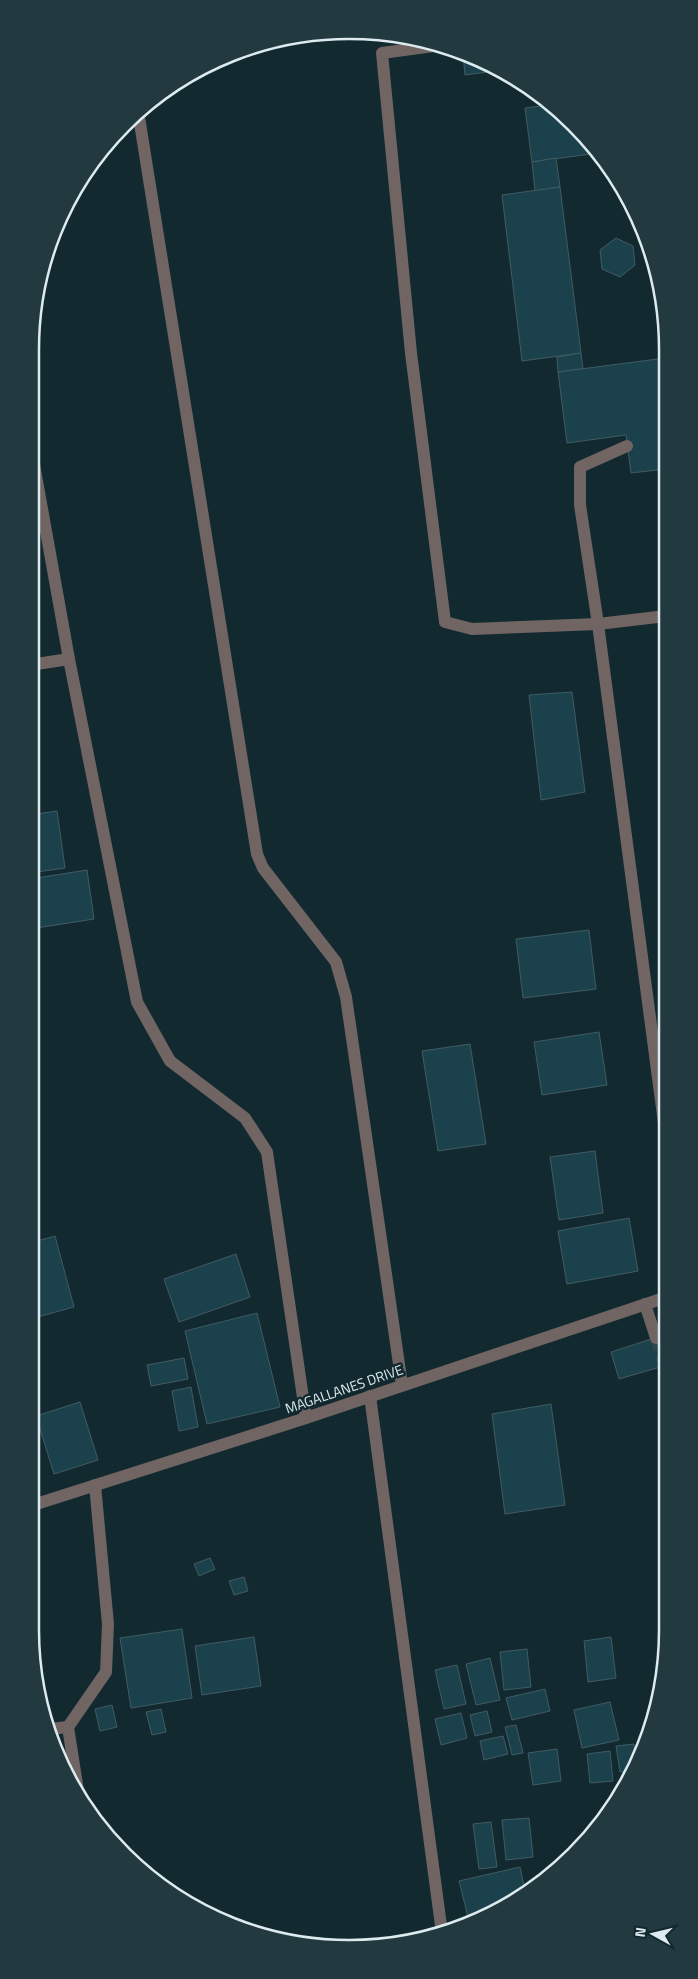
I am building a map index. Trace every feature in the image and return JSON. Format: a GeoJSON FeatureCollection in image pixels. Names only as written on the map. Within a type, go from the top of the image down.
{"type":"FeatureCollection","features":[{"type":"Feature","properties":{"kind":"street"},"geometry":{"type":"LineString","coordinates":[[422,48],[382,53],[411,353],[444,622],[472,629],[598,624],[659,617]]}},
{"type":"Feature","properties":{"kind":"street"},"geometry":{"type":"LineString","coordinates":[[140,120],[257,854],[263,868],[336,962],[346,997],[402,1385]]}},
{"type":"Feature","properties":{"kind":"street"},"geometry":{"type":"LineString","coordinates":[[627,446],[580,467],[580,505],[598,624],[659,1085]]}},
{"type":"Feature","properties":{"kind":"street"},"geometry":{"type":"LineString","coordinates":[[39,492],[69,659],[137,1002],[170,1061],[245,1118],[267,1152],[306,1418]]}},
{"type":"Feature","properties":{"kind":"street"},"geometry":{"type":"LineString","coordinates":[[39,664],[69,659]]}},
{"type":"Feature","properties":{"kind":"street","name":"MAGALLANES DRIVE"},"geometry":{"type":"LineString","coordinates":[[39,1503],[306,1418],[659,1300]]}},
{"type":"Feature","properties":{"kind":"street"},"geometry":{"type":"LineString","coordinates":[[645,1304],[656,1338]]}},
{"type":"Feature","properties":{"kind":"street"},"geometry":{"type":"LineString","coordinates":[[370,1396],[441,1926]]}},
{"type":"Feature","properties":{"kind":"street"},"geometry":{"type":"LineString","coordinates":[[76,1777],[68,1727],[106,1672],[108,1624],[95,1485]]}},
{"type":"Feature","properties":{"kind":"street"},"geometry":{"type":"LineString","coordinates":[[55,1728],[68,1727]]}},
{"type":"Feature","properties":{"kind":"building"},"geometry":{"type":"Polygon","coordinates":[[[464,60],[488,72],[465,75],[464,60]]]}},
{"type":"Feature","properties":{"kind":"building"},"geometry":{"type":"Polygon","coordinates":[[[542,106],[554,116],[590,154],[532,162],[525,108],[542,106]]]}},
{"type":"Feature","properties":{"kind":"building"},"geometry":{"type":"Polygon","coordinates":[[[556,158],[560,187],[535,191],[532,162],[556,158]]]}},
{"type":"Feature","properties":{"kind":"building"},"geometry":{"type":"Polygon","coordinates":[[[560,187],[581,353],[522,361],[502,195],[560,187]]]}},
{"type":"Feature","properties":{"kind":"building"},"geometry":{"type":"Polygon","coordinates":[[[616,238],[633,246],[635,265],[620,277],[602,269],[600,250],[616,238]]]}},
{"type":"Feature","properties":{"kind":"building"},"geometry":{"type":"Polygon","coordinates":[[[581,353],[583,369],[558,372],[557,357],[581,353]]]}},
{"type":"Feature","properties":{"kind":"building"},"geometry":{"type":"Polygon","coordinates":[[[659,359],[659,470],[631,473],[626,435],[567,443],[558,372],[659,359]]]}},
{"type":"Feature","properties":{"kind":"building"},"geometry":{"type":"Polygon","coordinates":[[[572,692],[585,792],[541,800],[529,695],[572,692]]]}},
{"type":"Feature","properties":{"kind":"building"},"geometry":{"type":"Polygon","coordinates":[[[57,811],[65,868],[39,872],[39,814],[57,811]]]}},
{"type":"Feature","properties":{"kind":"building"},"geometry":{"type":"Polygon","coordinates":[[[87,870],[94,919],[39,928],[39,878],[87,870]]]}},
{"type":"Feature","properties":{"kind":"building"},"geometry":{"type":"Polygon","coordinates":[[[589,930],[596,989],[523,998],[516,939],[589,930]]]}},
{"type":"Feature","properties":{"kind":"building"},"geometry":{"type":"Polygon","coordinates":[[[599,1032],[607,1085],[542,1095],[534,1042],[599,1032]]]}},
{"type":"Feature","properties":{"kind":"building"},"geometry":{"type":"Polygon","coordinates":[[[470,1044],[486,1144],[438,1151],[422,1051],[470,1044]]]}},
{"type":"Feature","properties":{"kind":"building"},"geometry":{"type":"Polygon","coordinates":[[[595,1151],[603,1213],[559,1220],[550,1157],[595,1151]]]}},
{"type":"Feature","properties":{"kind":"building"},"geometry":{"type":"Polygon","coordinates":[[[629,1218],[638,1271],[567,1284],[558,1231],[629,1218]]]}},
{"type":"Feature","properties":{"kind":"building"},"geometry":{"type":"Polygon","coordinates":[[[55,1236],[74,1307],[39,1317],[39,1240],[55,1236]]]}},
{"type":"Feature","properties":{"kind":"building"},"geometry":{"type":"Polygon","coordinates":[[[236,1254],[250,1297],[179,1322],[164,1279],[236,1254]]]}},
{"type":"Feature","properties":{"kind":"building"},"geometry":{"type":"Polygon","coordinates":[[[257,1313],[280,1407],[207,1424],[185,1331],[257,1313]]]}},
{"type":"Feature","properties":{"kind":"building"},"geometry":{"type":"Polygon","coordinates":[[[659,1337],[659,1367],[619,1379],[611,1352],[659,1337]]]}},
{"type":"Feature","properties":{"kind":"building"},"geometry":{"type":"Polygon","coordinates":[[[184,1358],[188,1379],[151,1386],[147,1365],[184,1358]]]}},
{"type":"Feature","properties":{"kind":"building"},"geometry":{"type":"Polygon","coordinates":[[[191,1387],[198,1427],[179,1431],[172,1391],[191,1387]]]}},
{"type":"Feature","properties":{"kind":"building"},"geometry":{"type":"Polygon","coordinates":[[[80,1402],[98,1460],[54,1474],[39,1426],[39,1415],[80,1402]]]}},
{"type":"Feature","properties":{"kind":"building"},"geometry":{"type":"Polygon","coordinates":[[[551,1404],[565,1505],[505,1514],[492,1414],[551,1404]]]}},
{"type":"Feature","properties":{"kind":"building"},"geometry":{"type":"Polygon","coordinates":[[[210,1558],[215,1569],[199,1576],[194,1564],[210,1558]]]}},
{"type":"Feature","properties":{"kind":"building"},"geometry":{"type":"Polygon","coordinates":[[[244,1577],[248,1591],[234,1595],[229,1581],[244,1577]]]}},
{"type":"Feature","properties":{"kind":"building"},"geometry":{"type":"Polygon","coordinates":[[[182,1629],[192,1698],[131,1708],[120,1638],[182,1629]]]}},
{"type":"Feature","properties":{"kind":"building"},"geometry":{"type":"Polygon","coordinates":[[[254,1637],[261,1686],[202,1695],[195,1646],[254,1637]]]}},
{"type":"Feature","properties":{"kind":"building"},"geometry":{"type":"Polygon","coordinates":[[[611,1637],[616,1678],[588,1682],[584,1641],[611,1637]]]}},
{"type":"Feature","properties":{"kind":"building"},"geometry":{"type":"Polygon","coordinates":[[[527,1649],[531,1687],[504,1690],[500,1652],[527,1649]]]}},
{"type":"Feature","properties":{"kind":"building"},"geometry":{"type":"Polygon","coordinates":[[[490,1658],[500,1700],[476,1705],[466,1664],[490,1658]]]}},
{"type":"Feature","properties":{"kind":"building"},"geometry":{"type":"Polygon","coordinates":[[[457,1665],[466,1704],[444,1709],[435,1670],[457,1665]]]}},
{"type":"Feature","properties":{"kind":"building"},"geometry":{"type":"Polygon","coordinates":[[[545,1689],[550,1711],[512,1720],[506,1698],[545,1689]]]}},
{"type":"Feature","properties":{"kind":"building"},"geometry":{"type":"Polygon","coordinates":[[[610,1702],[619,1740],[582,1748],[574,1710],[610,1702]]]}},
{"type":"Feature","properties":{"kind":"building"},"geometry":{"type":"Polygon","coordinates":[[[112,1705],[117,1727],[100,1731],[95,1709],[112,1705]]]}},
{"type":"Feature","properties":{"kind":"building"},"geometry":{"type":"Polygon","coordinates":[[[161,1709],[166,1732],[152,1735],[146,1712],[161,1709]]]}},
{"type":"Feature","properties":{"kind":"building"},"geometry":{"type":"Polygon","coordinates":[[[487,1711],[492,1732],[475,1736],[470,1715],[487,1711]]]}},
{"type":"Feature","properties":{"kind":"building"},"geometry":{"type":"Polygon","coordinates":[[[461,1713],[467,1738],[441,1745],[435,1719],[461,1713]]]}},
{"type":"Feature","properties":{"kind":"building"},"geometry":{"type":"Polygon","coordinates":[[[516,1725],[523,1753],[512,1755],[505,1727],[516,1725]]]}},
{"type":"Feature","properties":{"kind":"building"},"geometry":{"type":"Polygon","coordinates":[[[503,1736],[508,1754],[484,1760],[480,1741],[503,1736]]]}},
{"type":"Feature","properties":{"kind":"building"},"geometry":{"type":"Polygon","coordinates":[[[634,1744],[635,1751],[625,1771],[620,1772],[616,1746],[634,1744]]]}},
{"type":"Feature","properties":{"kind":"building"},"geometry":{"type":"Polygon","coordinates":[[[557,1749],[561,1781],[533,1785],[528,1753],[557,1749]]]}},
{"type":"Feature","properties":{"kind":"building"},"geometry":{"type":"Polygon","coordinates":[[[610,1751],[613,1781],[590,1783],[587,1754],[610,1751]]]}},
{"type":"Feature","properties":{"kind":"building"},"geometry":{"type":"Polygon","coordinates":[[[529,1818],[533,1857],[506,1860],[502,1820],[529,1818]]]}},
{"type":"Feature","properties":{"kind":"building"},"geometry":{"type":"Polygon","coordinates":[[[491,1822],[497,1867],[479,1869],[473,1824],[491,1822]]]}},
{"type":"Feature","properties":{"kind":"building"},"geometry":{"type":"Polygon","coordinates":[[[520,1867],[524,1886],[504,1899],[468,1917],[459,1881],[520,1867]]]}},
{"type":"Feature","properties":{"kind":"tunnel"},"geometry":{"type":"LineString","coordinates":[[656,1338],[659,1348]]}}]}
